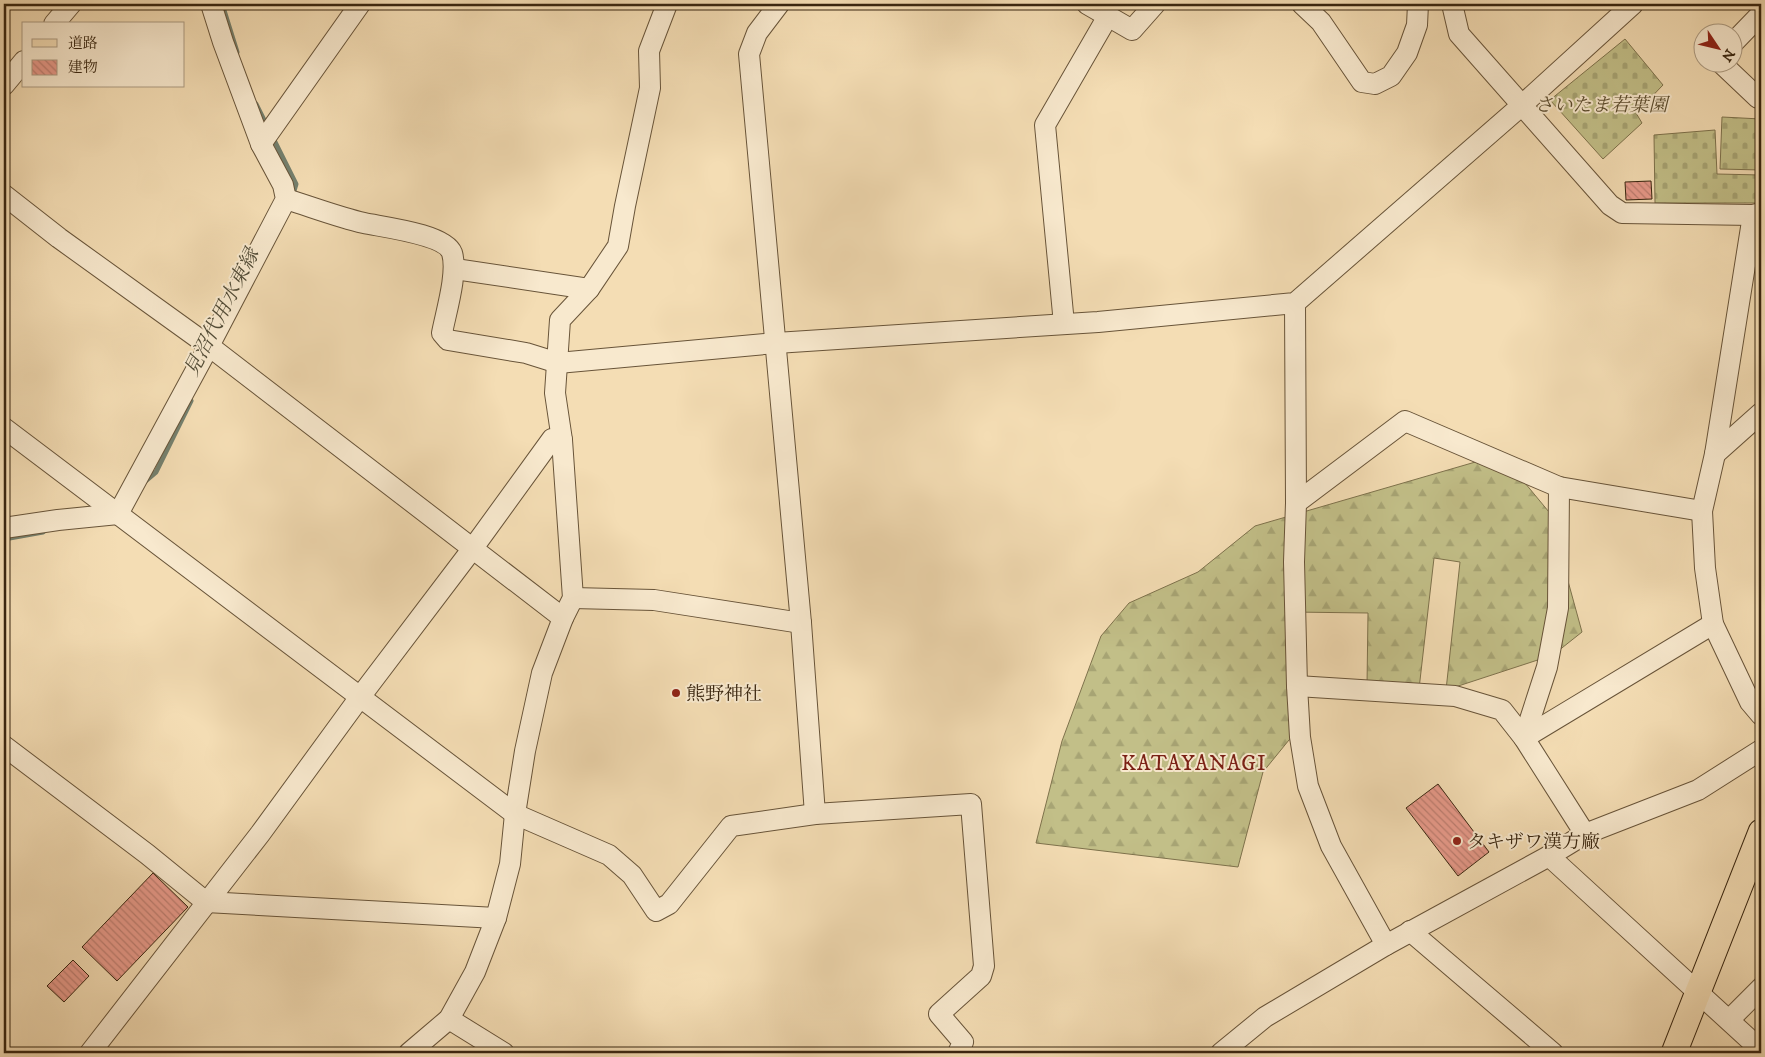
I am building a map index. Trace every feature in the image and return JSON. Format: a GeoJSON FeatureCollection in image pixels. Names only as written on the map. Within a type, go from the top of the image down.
{"type":"FeatureCollection","features":[{"type":"Feature","properties":{"kind":"main road"},"geometry":{"type":"LineString","coordinates":[[1674,1053],[1761,832]]}},
{"type":"Feature","properties":{"kind":"street"},"geometry":{"type":"LineString","coordinates":[[56,22],[71,4]]}},
{"type":"Feature","properties":{"kind":"street"},"geometry":{"type":"LineString","coordinates":[[118,514],[286,199],[283,185],[261,144],[211,4]]}},
{"type":"Feature","properties":{"kind":"street"},"geometry":{"type":"LineString","coordinates":[[261,144],[360,4]]}},
{"type":"Feature","properties":{"kind":"street"},"geometry":{"type":"LineString","coordinates":[[409,1053],[449,1019],[475,972],[496,918],[510,864],[515,814],[525,751],[542,673],[563,618],[573,598],[562,440],[555,393],[560,320],[590,289],[618,246],[650,88],[649,51],[667,4]]}},
{"type":"Feature","properties":{"kind":"street"},"geometry":{"type":"LineString","coordinates":[[780,4],[757,33],[749,54],[801,623],[815,814]]}},
{"type":"Feature","properties":{"kind":"street"},"geometry":{"type":"LineString","coordinates":[[1087,4],[1132,30],[1155,4]]}},
{"type":"Feature","properties":{"kind":"street"},"geometry":{"type":"LineString","coordinates":[[1302,4],[1321,22],[1362,82],[1375,84],[1391,76],[1408,53],[1417,25],[1418,4]]}},
{"type":"Feature","properties":{"kind":"street"},"geometry":{"type":"LineString","coordinates":[[1452,4],[1460,34],[1521,106],[1610,205],[1622,212],[1757,214],[1715,454],[1702,511],[1705,568],[1714,624],[1750,702],[1761,714]]}},
{"type":"Feature","properties":{"kind":"street"},"geometry":{"type":"LineString","coordinates":[[286,199],[363,223],[396,228],[444,243],[452,252],[455,269],[442,333],[448,340],[526,353],[558,363],[776,343],[1064,324],[1295,303],[1521,106],[1633,4]]}},
{"type":"Feature","properties":{"kind":"street"},"geometry":{"type":"LineString","coordinates":[[1742,34],[1761,14]]}},
{"type":"Feature","properties":{"kind":"street"},"geometry":{"type":"LineString","coordinates":[[1064,324],[1045,125],[1108,16]]}},
{"type":"Feature","properties":{"kind":"street"},"geometry":{"type":"LineString","coordinates":[[4,85],[22,63]]}},
{"type":"Feature","properties":{"kind":"street"},"geometry":{"type":"LineString","coordinates":[[1731,72],[1758,98],[1761,95]]}},
{"type":"Feature","properties":{"kind":"street"},"geometry":{"type":"LineString","coordinates":[[4,195],[59,238],[209,346],[563,618]]}},
{"type":"Feature","properties":{"kind":"street"},"geometry":{"type":"LineString","coordinates":[[455,269],[590,289]]}},
{"type":"Feature","properties":{"kind":"street"},"geometry":{"type":"LineString","coordinates":[[1295,303],[1296,503],[1294,562],[1300,737],[1308,786],[1331,846],[1386,945]]}},
{"type":"Feature","properties":{"kind":"street"},"geometry":{"type":"LineString","coordinates":[[1715,454],[1761,413]]}},
{"type":"Feature","properties":{"kind":"street"},"geometry":{"type":"LineString","coordinates":[[1296,503],[1404,421],[1559,487],[1702,511]]}},
{"type":"Feature","properties":{"kind":"street"},"geometry":{"type":"LineString","coordinates":[[4,428],[515,814],[609,855],[632,875],[656,911],[669,904],[731,826],[815,814],[971,804],[984,966],[981,976],[939,1014],[963,1042],[958,1053]]}},
{"type":"Feature","properties":{"kind":"street"},"geometry":{"type":"LineString","coordinates":[[90,1053],[260,834],[552,439],[562,440]]}},
{"type":"Feature","properties":{"kind":"street"},"geometry":{"type":"LineString","coordinates":[[1524,738],[1547,667],[1558,608],[1559,487]]}},
{"type":"Feature","properties":{"kind":"street"},"geometry":{"type":"LineString","coordinates":[[4,528],[118,514]]}},
{"type":"Feature","properties":{"kind":"street"},"geometry":{"type":"LineString","coordinates":[[573,598],[654,600],[801,623]]}},
{"type":"Feature","properties":{"kind":"street"},"geometry":{"type":"LineString","coordinates":[[1524,738],[1714,624]]}},
{"type":"Feature","properties":{"kind":"street"},"geometry":{"type":"LineString","coordinates":[[1297,686],[1455,696],[1502,710],[1524,738],[1585,834]]}},
{"type":"Feature","properties":{"kind":"street"},"geometry":{"type":"LineString","coordinates":[[4,746],[147,854],[206,902],[496,918]]}},
{"type":"Feature","properties":{"kind":"street"},"geometry":{"type":"LineString","coordinates":[[1221,1053],[1265,1017],[1386,945],[1549,856],[1585,834],[1698,790],[1761,750]]}},
{"type":"Feature","properties":{"kind":"street"},"geometry":{"type":"LineString","coordinates":[[1549,856],[1761,1050]]}},
{"type":"Feature","properties":{"kind":"street"},"geometry":{"type":"LineString","coordinates":[[1410,932],[1553,1053]]}},
{"type":"Feature","properties":{"kind":"street"},"geometry":{"type":"LineString","coordinates":[[1729,1020],[1761,988]]}},
{"type":"Feature","properties":{"kind":"street"},"geometry":{"type":"LineString","coordinates":[[449,1019],[504,1053]]}},
{"type":"Feature","properties":{"kind":"green space","name":"さいたま若葉園"},"geometry":{"type":"Polygon","coordinates":[[[1625,39],[1663,85],[1636,113],[1642,123],[1603,159],[1550,100],[1625,39]]]}},
{"type":"Feature","properties":{"kind":"green space"},"geometry":{"type":"Polygon","coordinates":[[[1722,117],[1761,119],[1761,170],[1720,169],[1722,117]]]}},
{"type":"Feature","properties":{"kind":"green space","name":"さいたま若葉園"},"geometry":{"type":"Polygon","coordinates":[[[1715,130],[1717,174],[1761,175],[1761,203],[1655,203],[1654,135],[1715,130]]]}},
{"type":"Feature","properties":{"kind":"green space"},"geometry":{"type":"Polygon","coordinates":[[[1496,456],[1520,477],[1549,512],[1582,632],[1553,655],[1446,690],[1460,562],[1434,558],[1419,689],[1367,685],[1368,613],[1292,612],[1297,735],[1289,740],[1263,772],[1238,867],[1036,843],[1062,741],[1101,636],[1129,603],[1198,572],[1255,526],[1496,456]]]}},
{"type":"Feature","properties":{"kind":"building"},"geometry":{"type":"Polygon","coordinates":[[[1651,181],[1652,199],[1626,200],[1625,182],[1651,181]]]}},
{"type":"Feature","properties":{"kind":"building"},"geometry":{"type":"Polygon","coordinates":[[[1438,784],[1489,852],[1458,876],[1406,808],[1438,784]]]}},
{"type":"Feature","properties":{"kind":"building"},"geometry":{"type":"Polygon","coordinates":[[[153,873],[188,907],[117,981],[82,947],[153,873]]]}},
{"type":"Feature","properties":{"kind":"building"},"geometry":{"type":"Polygon","coordinates":[[[73,960],[89,976],[64,1002],[47,986],[73,960]]]}},
{"type":"Feature","properties":{"kind":"waterway","name":"見沼代用水東縁"},"geometry":{"type":"LineString","coordinates":[[222,4],[237,52]]}},
{"type":"Feature","properties":{"kind":"waterway","name":"見沼代用水東縁"},"geometry":{"type":"LineString","coordinates":[[256,104],[267,126]]}},
{"type":"Feature","properties":{"kind":"waterway","name":"見沼代用水東縁"},"geometry":{"type":"LineString","coordinates":[[272,136],[296,184],[293,194]]}},
{"type":"Feature","properties":{"kind":"waterway","name":"見沼代用水東縁"},"geometry":{"type":"LineString","coordinates":[[143,483],[156,472],[191,401]]}},
{"type":"Feature","properties":{"kind":"waterway","name":"見沼代用水東縁"},"geometry":{"type":"LineString","coordinates":[[4,539],[43,532]]}},
{"type":"Feature","properties":{"kind":"place","name":"熊野神社"},"geometry":{"type":"Point","coordinates":[676,693]}},
{"type":"Feature","properties":{"kind":"place","name":"タキザワ漢方廠"},"geometry":{"type":"Point","coordinates":[1457,841]}},
{"type":"Feature","properties":{"kind":"district","name":"KATAYANAGI"},"geometry":{"type":"Point","coordinates":[1194,763]}}]}
